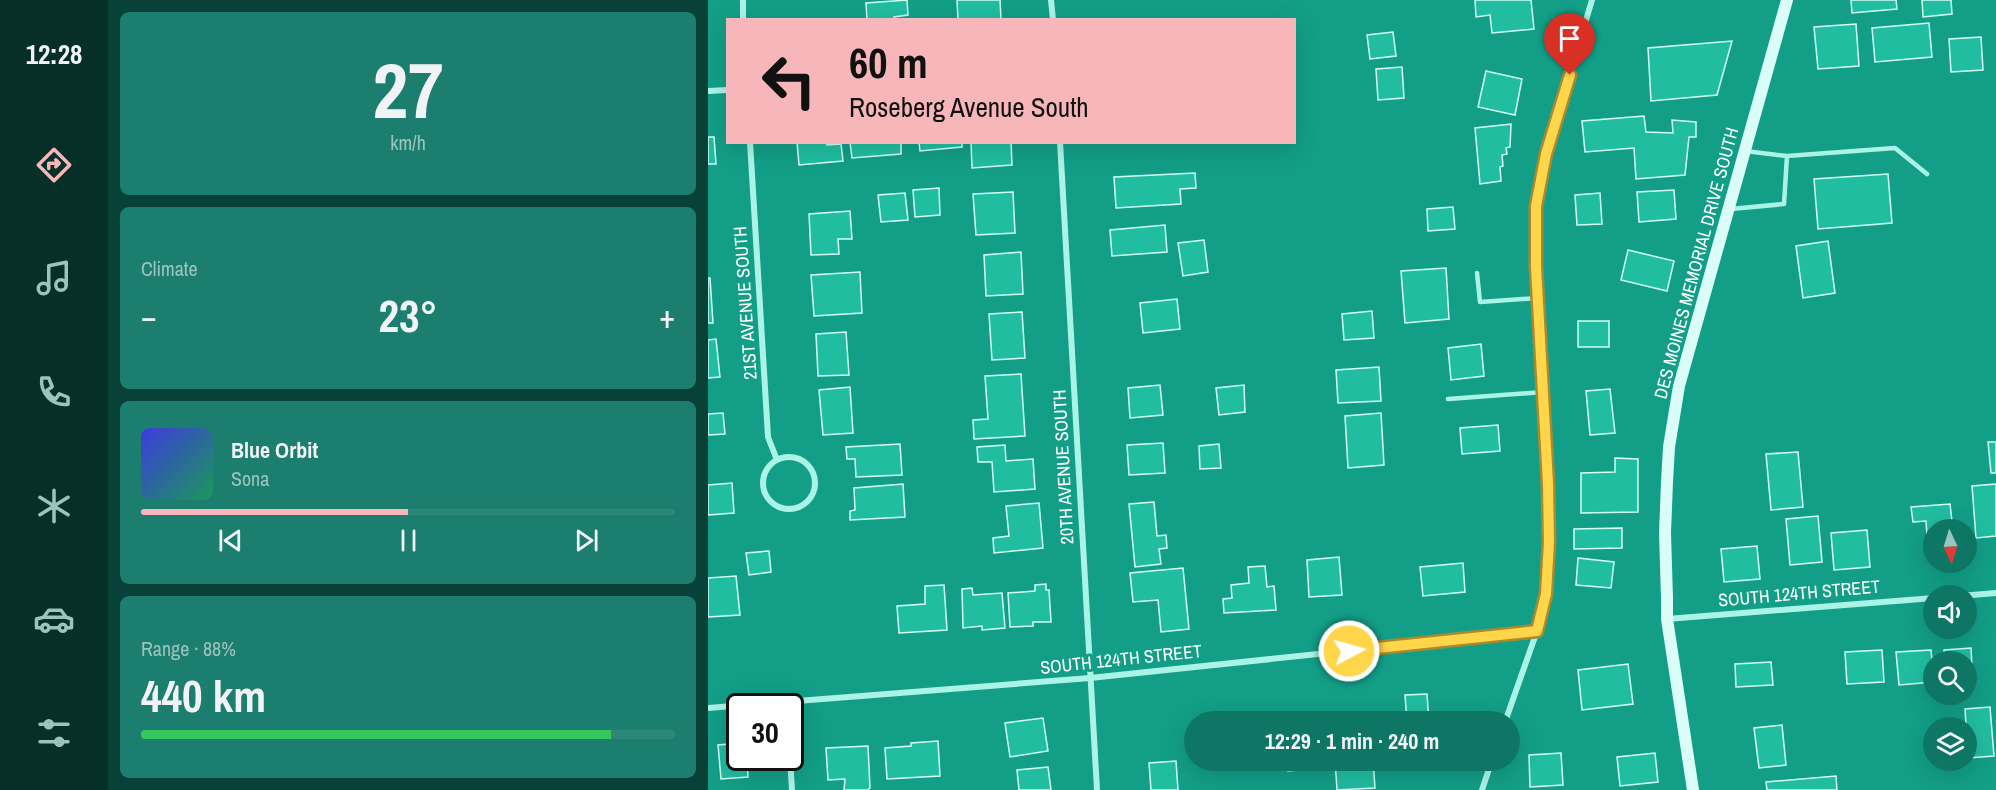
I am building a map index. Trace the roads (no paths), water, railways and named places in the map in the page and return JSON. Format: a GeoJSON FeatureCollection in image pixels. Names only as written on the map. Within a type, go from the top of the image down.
{"type":"FeatureCollection","features":[{"type":"Feature","properties":{"kind":"main road","name":"DES MOINES MEMORIAL DRIVE SOUTH"},"geometry":{"type":"LineString","coordinates":[[1694,790],[1667,619],[1665,533],[1669,447],[1679,386],[1787,0]]}},
{"type":"Feature","properties":{"kind":"street"},"geometry":{"type":"LineString","coordinates":[[743,0],[743,18]]}},
{"type":"Feature","properties":{"kind":"street"},"geometry":{"type":"LineString","coordinates":[[1051,0],[1053,18]]}},
{"type":"Feature","properties":{"kind":"street"},"geometry":{"type":"LineString","coordinates":[[1509,711],[1537,631],[1546,594],[1548,568],[1548,484],[1538,298],[1536,206],[1544,165],[1592,0]]}},
{"type":"Feature","properties":{"kind":"street"},"geometry":{"type":"LineString","coordinates":[[708,91],[726,90]]}},
{"type":"Feature","properties":{"kind":"street","name":"21ST AVENUE SOUTH"},"geometry":{"type":"LineString","coordinates":[[750,144],[768,437],[777,460]]}},
{"type":"Feature","properties":{"kind":"street","name":"20TH AVENUE SOUTH"},"geometry":{"type":"LineString","coordinates":[[1060,144],[1097,790]]}},
{"type":"Feature","properties":{"kind":"street"},"geometry":{"type":"LineString","coordinates":[[794,458],[809,467],[815,483],[809,500],[803,506],[786,510],[771,503],[765,496],[763,480],[765,471],[777,460],[794,458]]}},
{"type":"Feature","properties":{"kind":"street"},"geometry":{"type":"LineString","coordinates":[[1977,595],[1996,593]]}},
{"type":"Feature","properties":{"kind":"street","name":"SOUTH 124TH STREET"},"geometry":{"type":"LineString","coordinates":[[1667,619],[1923,599]]}},
{"type":"Feature","properties":{"kind":"street","name":"SOUTH 124TH STREET"},"geometry":{"type":"LineString","coordinates":[[804,703],[1090,678],[1537,631]]}},
{"type":"Feature","properties":{"kind":"street","name":"SOUTH 124TH STREET"},"geometry":{"type":"LineString","coordinates":[[708,708],[726,707]]}},
{"type":"Feature","properties":{"kind":"street"},"geometry":{"type":"LineString","coordinates":[[791,771],[792,790]]}},
{"type":"Feature","properties":{"kind":"street"},"geometry":{"type":"LineString","coordinates":[[1482,790],[1488,771]]}},
{"type":"Feature","properties":{"kind":"lane"},"geometry":{"type":"LineString","coordinates":[[1744,151],[1787,156],[1896,148],[1927,174]]}},
{"type":"Feature","properties":{"kind":"lane"},"geometry":{"type":"LineString","coordinates":[[1728,209],[1784,204],[1787,156]]}},
{"type":"Feature","properties":{"kind":"lane"},"geometry":{"type":"LineString","coordinates":[[1478,273],[1480,302],[1538,298]]}},
{"type":"Feature","properties":{"kind":"lane"},"geometry":{"type":"LineString","coordinates":[[1448,399],[1543,392]]}}]}
